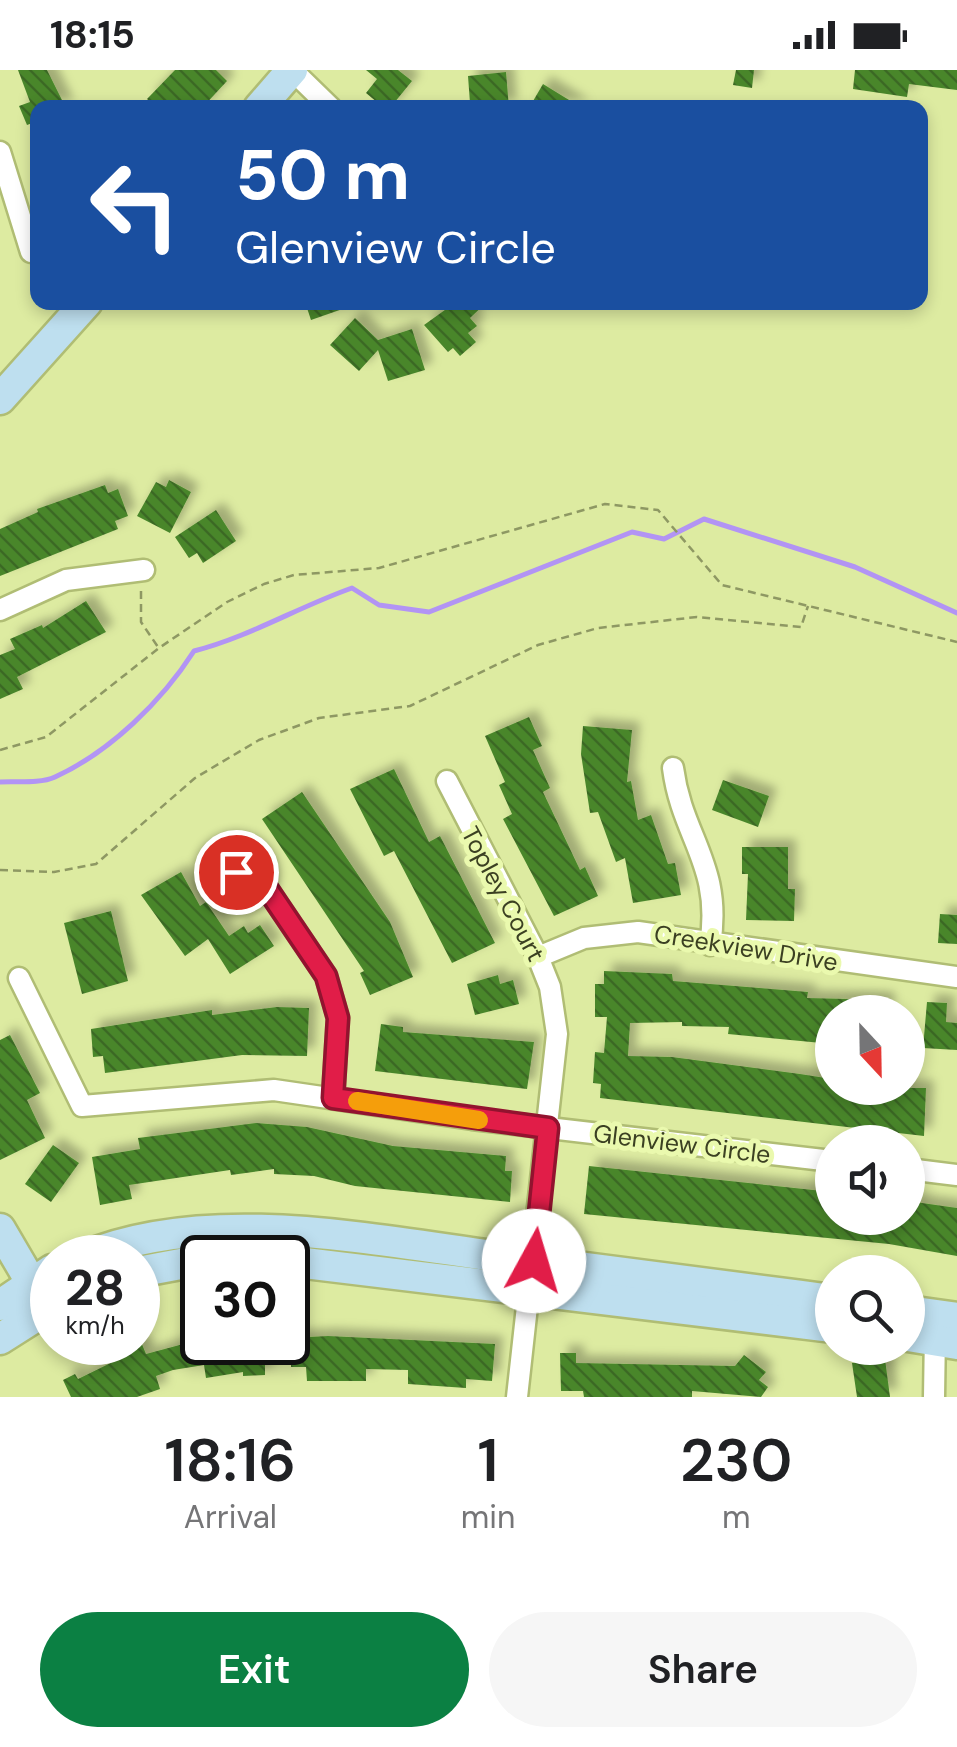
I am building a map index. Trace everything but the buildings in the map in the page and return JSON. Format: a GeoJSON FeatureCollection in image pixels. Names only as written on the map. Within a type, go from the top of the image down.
{"type":"FeatureCollection","features":[{"type":"Feature","properties":{"kind":"main road"},"geometry":{"type":"LineString","coordinates":[[265,100],[292,70]]}},
{"type":"Feature","properties":{"kind":"main road"},"geometry":{"type":"LineString","coordinates":[[0,399],[79,310]]}},
{"type":"Feature","properties":{"kind":"main road"},"geometry":{"type":"LineString","coordinates":[[0,1229],[26,1294],[0,1339]]}},
{"type":"Feature","properties":{"kind":"main road"},"geometry":{"type":"LineString","coordinates":[[160,1237],[225,1230],[532,1276],[815,1325]]}},
{"type":"Feature","properties":{"kind":"main road"},"geometry":{"type":"LineString","coordinates":[[310,1262],[815,1299]]}},
{"type":"Feature","properties":{"kind":"street"},"geometry":{"type":"LineString","coordinates":[[292,70],[323,100]]}},
{"type":"Feature","properties":{"kind":"street"},"geometry":{"type":"LineString","coordinates":[[0,152],[30,252]]}},
{"type":"Feature","properties":{"kind":"street"},"geometry":{"type":"LineString","coordinates":[[0,610],[66,580],[144,570]]}},
{"type":"Feature","properties":{"kind":"street"},"geometry":{"type":"LineString","coordinates":[[673,768],[675,787],[711,877],[714,900],[710,945]]}},
{"type":"Feature","properties":{"kind":"street","name":"Topley Court"},"geometry":{"type":"LineString","coordinates":[[448,781],[538,957],[550,987],[557,1034],[517,1397]]}},
{"type":"Feature","properties":{"kind":"street"},"geometry":{"type":"LineString","coordinates":[[236,872],[266,887],[326,976],[338,1018],[333,1098]]}},
{"type":"Feature","properties":{"kind":"street","name":"Creekview Drive"},"geometry":{"type":"LineString","coordinates":[[538,957],[607,932],[638,932],[957,977]]}},
{"type":"Feature","properties":{"kind":"street","name":"Glenview Circle"},"geometry":{"type":"LineString","coordinates":[[19,978],[82,1106],[274,1090],[815,1160]]}},
{"type":"Feature","properties":{"kind":"street"},"geometry":{"type":"LineString","coordinates":[[925,1172],[957,1175]]}},
{"type":"Feature","properties":{"kind":"street"},"geometry":{"type":"LineString","coordinates":[[933,1327],[934,1397]]}},
{"type":"Feature","properties":{"kind":"path"},"geometry":{"type":"LineString","coordinates":[[0,750],[46,737],[159,648],[227,602],[294,575],[378,568],[605,504],[658,510],[722,585],[957,642]]}},
{"type":"Feature","properties":{"kind":"path"},"geometry":{"type":"LineString","coordinates":[[0,870],[54,872],[96,864],[195,778],[258,740],[319,718],[410,706],[538,645],[598,628],[696,618],[801,627],[809,605]]}},
{"type":"Feature","properties":{"kind":"path"},"geometry":{"type":"LineString","coordinates":[[138,606],[140,622],[159,648]]}},
{"type":"Feature","properties":{"kind":"waterway"},"geometry":{"type":"LineString","coordinates":[[0,782],[42,781],[75,766],[133,723],[167,688],[194,651],[352,588],[379,605],[429,612],[632,532],[664,539],[704,519],[855,567],[957,613]]}},
{"type":"Feature","properties":{"kind":"slow traffic"},"geometry":{"type":"LineString","coordinates":[[357,1101],[479,1120]]}},
{"type":"Feature","properties":{"kind":"route"},"geometry":{"type":"LineString","coordinates":[[236,872],[266,887],[326,976],[338,1018],[333,1098],[548,1128],[534,1261]]}}]}
